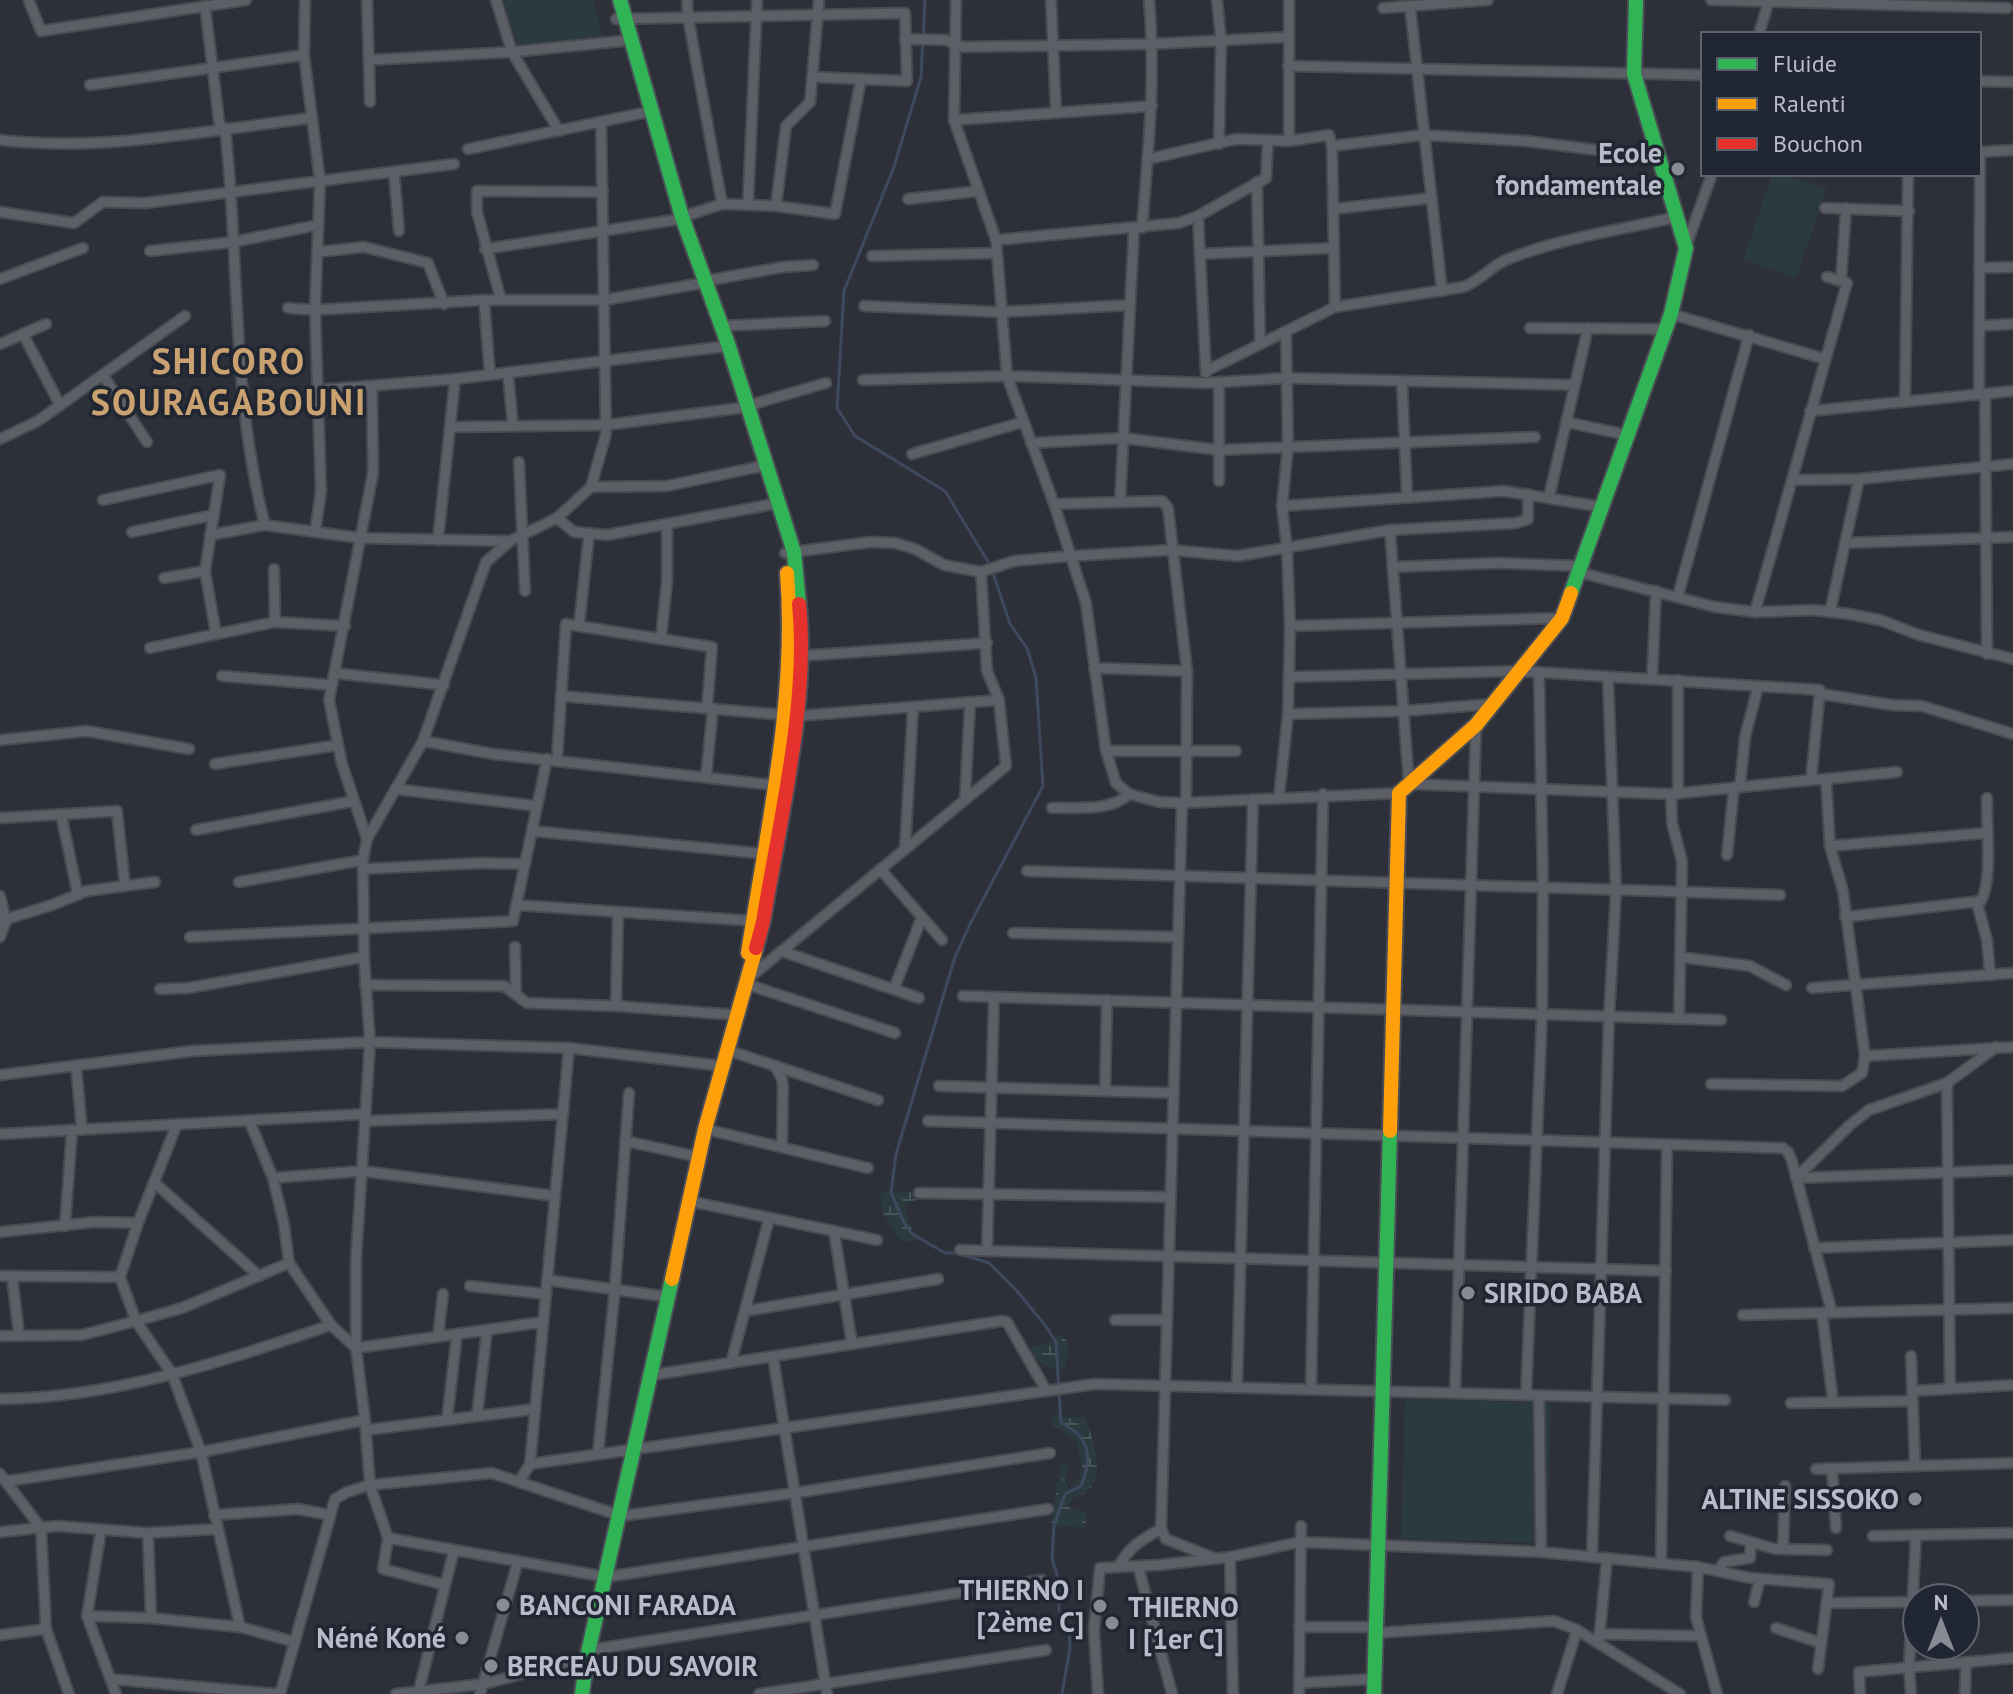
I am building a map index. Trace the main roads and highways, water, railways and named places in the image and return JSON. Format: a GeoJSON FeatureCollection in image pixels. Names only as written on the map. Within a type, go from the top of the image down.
{"type":"FeatureCollection","features":[{"type":"Feature","properties":{"kind":"main road"},"geometry":{"type":"LineString","coordinates":[[611,0],[620,19],[678,218]]}},
{"type":"Feature","properties":{"kind":"main road"},"geometry":{"type":"LineString","coordinates":[[620,0],[622,41],[643,113],[720,347],[744,407]]}},
{"type":"Feature","properties":{"kind":"main road"},"geometry":{"type":"LineString","coordinates":[[1374,1686],[1391,1136],[1395,882],[1404,788],[1476,725],[1562,618],[1671,314],[1686,248],[1634,74],[1636,0]]}},
{"type":"Feature","properties":{"kind":"main road"},"geometry":{"type":"LineString","coordinates":[[582,1694],[588,1654],[705,1129],[746,982],[791,715],[796,656],[791,625],[789,552],[722,326],[701,283]]}},
{"type":"Feature","properties":{"kind":"main road"},"geometry":{"type":"LineString","coordinates":[[768,854],[773,785],[791,715]]}},
{"type":"Feature","properties":{"kind":"waterway"},"geometry":{"type":"LineString","coordinates":[[925,0],[921,77],[894,167],[844,291],[837,408],[855,436],[945,491],[990,565]]}},
{"type":"Feature","properties":{"kind":"waterway"},"geometry":{"type":"LineString","coordinates":[[993,573],[1010,624],[1027,648],[1036,678],[1043,786],[955,957],[896,1154],[891,1192],[911,1233],[945,1253],[956,1253],[989,1263],[1017,1291],[1056,1342],[1061,1423],[1078,1435],[1088,1458],[1081,1486],[1065,1494],[1054,1525],[1052,1559],[1058,1578],[1059,1611],[1069,1631],[1070,1648],[1062,1694]]}},
{"type":"Feature","properties":{"kind":"place","name":"Ecole fondamentale"},"geometry":{"type":"Point","coordinates":[1678,169]}},
{"type":"Feature","properties":{"kind":"place","name":"SIRIDO BABA"},"geometry":{"type":"Point","coordinates":[1468,1293]}},
{"type":"Feature","properties":{"kind":"place","name":"ALTINE SISSOKO"},"geometry":{"type":"Point","coordinates":[1915,1499]}},
{"type":"Feature","properties":{"kind":"place","name":"BANCONI FARADA"},"geometry":{"type":"Point","coordinates":[503,1605]}},
{"type":"Feature","properties":{"kind":"place","name":"THIERNO I [2ème C]"},"geometry":{"type":"Point","coordinates":[1100,1606]}},
{"type":"Feature","properties":{"kind":"place","name":"THIERNO I [1er C]"},"geometry":{"type":"Point","coordinates":[1112,1623]}},
{"type":"Feature","properties":{"kind":"place","name":"Néné Koné"},"geometry":{"type":"Point","coordinates":[462,1638]}},
{"type":"Feature","properties":{"kind":"place","name":"BERCEAU DU SAVOIR"},"geometry":{"type":"Point","coordinates":[491,1666]}},
{"type":"Feature","properties":{"kind":"district","name":"SHICORO SOURAGABOUNI"},"geometry":{"type":"Point","coordinates":[229,382]}}]}
